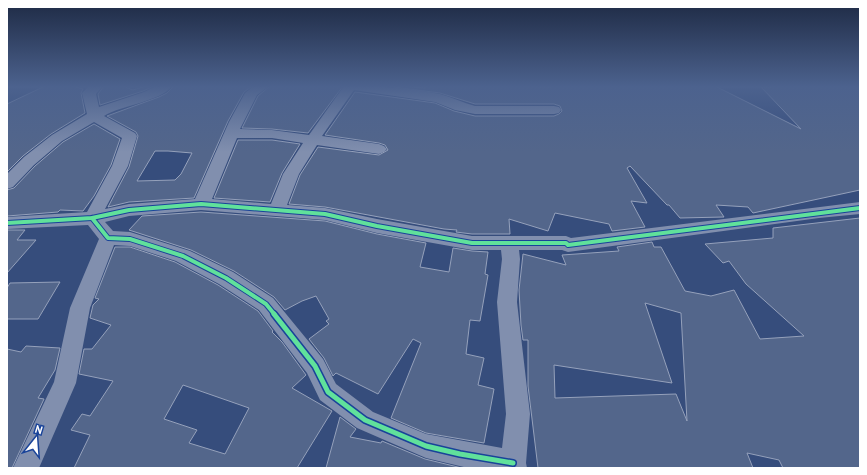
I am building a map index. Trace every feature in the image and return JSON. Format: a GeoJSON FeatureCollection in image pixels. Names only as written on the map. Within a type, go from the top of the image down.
{"type":"FeatureCollection","features":[{"type":"Feature","properties":{"kind":"street"},"geometry":{"type":"LineString","coordinates":[[92,108],[94,116],[130,136],[120,166],[92,218]]}},
{"type":"Feature","properties":{"kind":"street"},"geometry":{"type":"LineString","coordinates":[[7,183],[29,161],[57,138],[103,110],[109,108]]}},
{"type":"Feature","properties":{"kind":"street"},"geometry":{"type":"LineString","coordinates":[[201,204],[236,122],[244,108]]}},
{"type":"Feature","properties":{"kind":"street"},"geometry":{"type":"LineString","coordinates":[[277,209],[291,174],[335,108]]}},
{"type":"Feature","properties":{"kind":"street"},"geometry":{"type":"LineString","coordinates":[[465,108],[474,110],[554,110]]}},
{"type":"Feature","properties":{"kind":"street"},"geometry":{"type":"LineString","coordinates":[[232,133],[272,134],[379,149]]}},
{"type":"Feature","properties":{"kind":"street"},"geometry":{"type":"LineString","coordinates":[[7,223],[92,218],[129,210],[201,204],[325,214],[377,226],[472,243],[566,243],[568,245],[860,208]]}},
{"type":"Feature","properties":{"kind":"street"},"geometry":{"type":"LineString","coordinates":[[92,218],[108,238],[130,239],[183,256],[226,278],[266,304],[315,366],[328,392],[365,420],[426,446],[514,466],[518,414],[506,302],[511,259],[509,244]]}},
{"type":"Feature","properties":{"kind":"street"},"geometry":{"type":"LineString","coordinates":[[26,468],[66,383],[80,308],[108,238]]}},
{"type":"Feature","properties":{"kind":"building"},"geometry":{"type":"Polygon","coordinates":[[[7,108],[84,108],[85,113],[51,134],[23,156],[7,172],[7,108]]]}},
{"type":"Feature","properties":{"kind":"building"},"geometry":{"type":"Polygon","coordinates":[[[128,108],[235,108],[194,198],[129,202],[108,207],[129,167],[138,136],[136,132],[107,116],[128,108]],[[155,151],[137,181],[175,180],[181,174],[192,153],[155,151]]]}},
{"type":"Feature","properties":{"kind":"building"},"geometry":{"type":"Polygon","coordinates":[[[252,108],[326,108],[308,133],[272,129],[242,128],[252,108]]]}},
{"type":"Feature","properties":{"kind":"building"},"geometry":{"type":"Polygon","coordinates":[[[344,108],[447,108],[475,116],[554,116],[562,111],[561,108],[759,108],[801,129],[781,108],[860,108],[860,190],[753,213],[748,207],[716,205],[724,217],[680,218],[630,166],[627,168],[647,203],[631,201],[645,227],[612,231],[609,224],[555,213],[548,231],[509,219],[510,234],[472,234],[456,232],[457,230],[444,229],[325,207],[289,204],[300,175],[318,147],[379,155],[388,150],[385,145],[379,143],[325,135],[344,108]]]}},
{"type":"Feature","properties":{"kind":"building"},"geometry":{"type":"Polygon","coordinates":[[[94,124],[120,139],[111,165],[94,196],[83,211],[60,210],[58,212],[7,216],[7,190],[14,188],[35,166],[63,142],[94,124]]]}},
{"type":"Feature","properties":{"kind":"building"},"geometry":{"type":"Polygon","coordinates":[[[238,140],[272,140],[300,144],[282,173],[270,202],[214,198],[238,140]]]}},
{"type":"Feature","properties":{"kind":"building"},"geometry":{"type":"Polygon","coordinates":[[[201,212],[325,221],[377,234],[426,243],[420,267],[449,272],[453,248],[488,252],[485,274],[488,275],[480,321],[470,320],[466,354],[484,358],[478,385],[494,389],[484,443],[426,433],[391,418],[421,343],[413,339],[378,394],[336,373],[333,376],[324,358],[309,339],[329,324],[326,321],[329,319],[316,296],[302,301],[285,310],[274,297],[234,271],[191,250],[129,230],[142,216],[201,212]]]}},
{"type":"Feature","properties":{"kind":"building"},"geometry":{"type":"Polygon","coordinates":[[[860,218],[860,468],[783,468],[779,460],[747,453],[753,468],[538,468],[528,386],[528,340],[523,340],[521,325],[519,290],[523,254],[566,265],[562,255],[619,251],[617,247],[652,242],[654,247],[661,247],[685,291],[711,296],[734,290],[760,339],[804,336],[746,284],[729,261],[723,263],[705,244],[773,238],[773,228],[860,218]],[[645,303],[672,383],[554,365],[555,398],[676,394],[687,421],[681,313],[645,303]]]}},
{"type":"Feature","properties":{"kind":"building"},"geometry":{"type":"Polygon","coordinates":[[[7,230],[25,230],[17,240],[36,240],[7,273],[7,230]]]}},
{"type":"Feature","properties":{"kind":"building"},"geometry":{"type":"Polygon","coordinates":[[[115,247],[130,247],[175,262],[218,285],[258,311],[273,331],[272,332],[282,342],[306,375],[292,388],[332,411],[297,468],[74,468],[90,435],[71,430],[82,414],[90,416],[113,381],[79,374],[84,349],[92,349],[111,325],[90,318],[93,305],[99,299],[95,298],[115,247]],[[183,385],[164,419],[197,430],[189,443],[225,454],[249,408],[183,385]]]}},
{"type":"Feature","properties":{"kind":"building"},"geometry":{"type":"Polygon","coordinates":[[[60,282],[38,319],[7,319],[7,288],[10,283],[60,282]]]}},
{"type":"Feature","properties":{"kind":"building"},"geometry":{"type":"Polygon","coordinates":[[[26,346],[60,348],[55,370],[38,398],[44,399],[12,468],[7,468],[7,349],[21,352],[26,346]]]}},
{"type":"Feature","properties":{"kind":"building"},"geometry":{"type":"Polygon","coordinates":[[[340,417],[356,429],[350,437],[381,443],[382,441],[425,459],[462,468],[326,468],[340,417]]]}},
{"type":"Feature","properties":{"kind":"cycle path"},"geometry":{"type":"LineString","coordinates":[[7,223],[92,218],[129,210],[201,204],[325,214],[377,226],[472,243],[566,243],[568,245],[860,208]]}},
{"type":"Feature","properties":{"kind":"cycle path"},"geometry":{"type":"LineString","coordinates":[[92,218],[108,238],[130,239],[183,256],[226,278],[266,304],[315,366],[328,392],[365,420],[426,446],[460,454],[513,463]]}}]}
